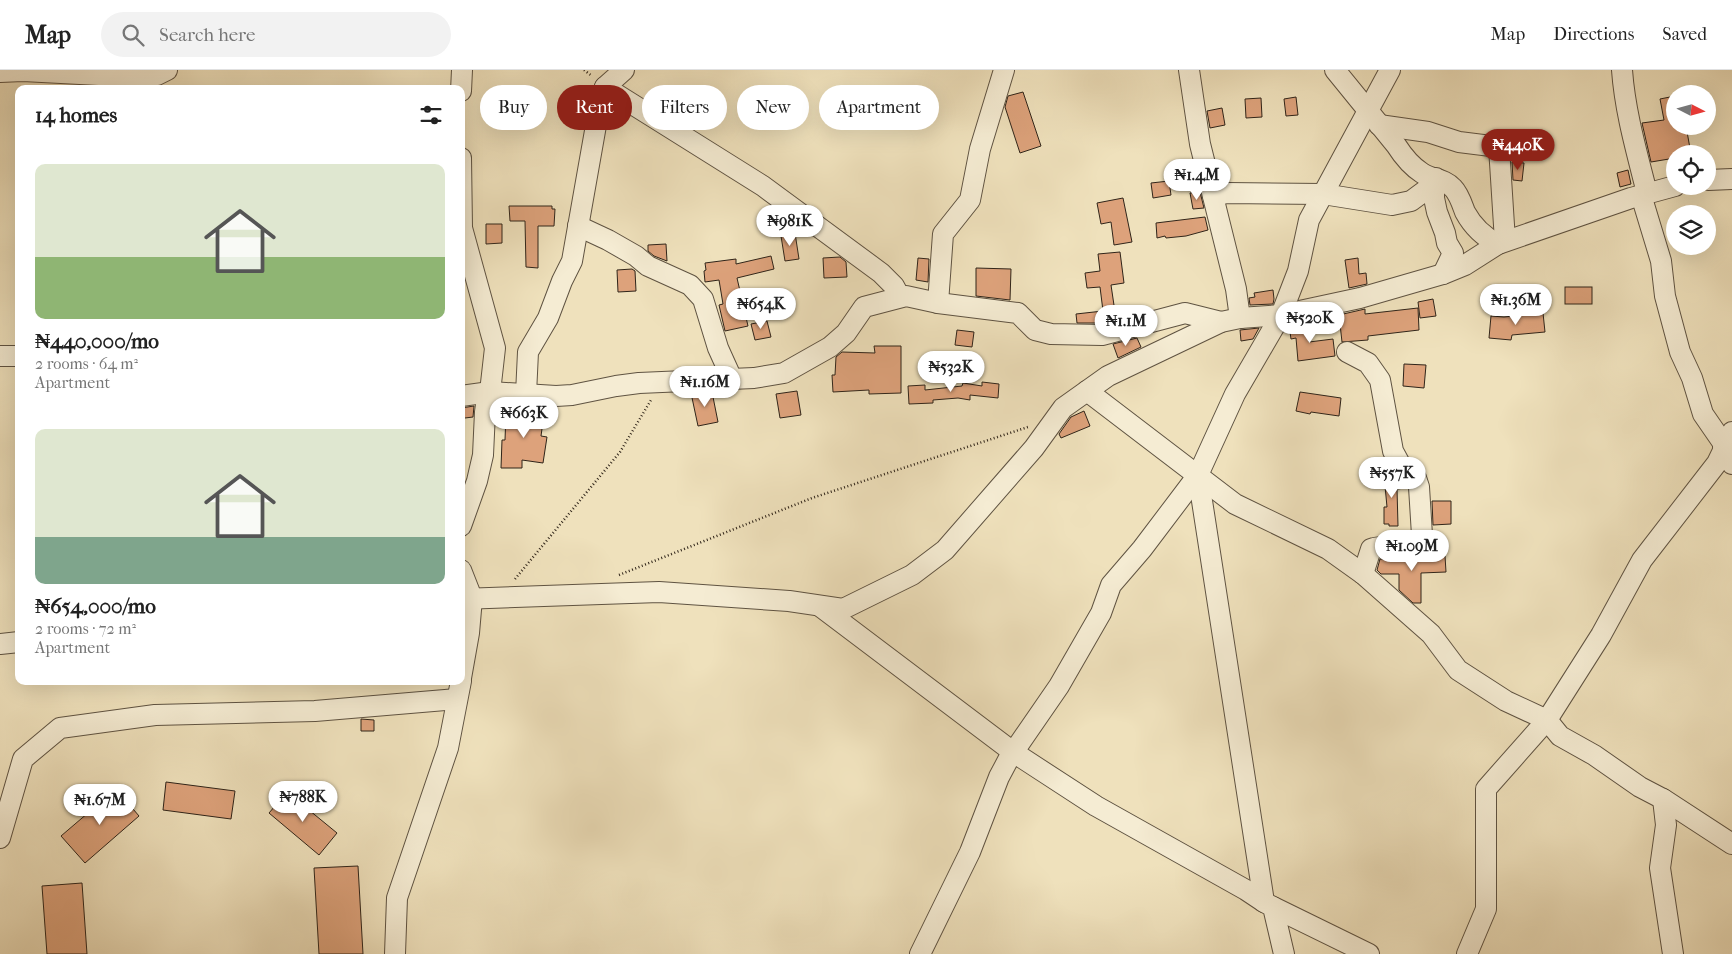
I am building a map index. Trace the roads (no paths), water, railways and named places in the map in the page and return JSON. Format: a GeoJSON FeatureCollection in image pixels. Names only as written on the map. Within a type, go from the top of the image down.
{"type":"FeatureCollection","features":[{"type":"Feature","properties":{"kind":"street"},"geometry":{"type":"LineString","coordinates":[[0,72],[69,72],[140,79],[167,70]]}},
{"type":"Feature","properties":{"kind":"street"},"geometry":{"type":"LineString","coordinates":[[461,85],[462,70]]}},
{"type":"Feature","properties":{"kind":"street"},"geometry":{"type":"LineString","coordinates":[[606,85],[624,70]]}},
{"type":"Feature","properties":{"kind":"street"},"geometry":{"type":"LineString","coordinates":[[938,303],[943,234],[970,200],[980,149],[1004,70]]}},
{"type":"Feature","properties":{"kind":"street"},"geometry":{"type":"LineString","coordinates":[[1189,70],[1200,144],[1236,289],[1231,320]]}},
{"type":"Feature","properties":{"kind":"street"},"geometry":{"type":"LineString","coordinates":[[1335,70],[1404,158],[1422,174],[1435,181]]}},
{"type":"Feature","properties":{"kind":"street"},"geometry":{"type":"LineString","coordinates":[[920,954],[970,852],[1003,768],[1059,686],[1101,613],[1111,584],[1142,549],[1198,475],[1235,394],[1282,316],[1298,271],[1309,220],[1323,194],[1373,118],[1390,70]]}},
{"type":"Feature","properties":{"kind":"street"},"geometry":{"type":"LineString","coordinates":[[1467,954],[1486,909],[1486,789],[1547,720],[1601,636],[1642,560],[1729,448],[1723,443],[1703,414],[1692,378],[1680,352],[1664,296],[1661,261],[1644,194],[1623,88],[1622,70]]}},
{"type":"Feature","properties":{"kind":"street"},"geometry":{"type":"LineString","coordinates":[[632,103],[763,186],[881,273],[894,286],[900,297]]}},
{"type":"Feature","properties":{"kind":"street"},"geometry":{"type":"LineString","coordinates":[[1373,118],[1459,142],[1499,147],[1502,242]]}},
{"type":"Feature","properties":{"kind":"street"},"geometry":{"type":"LineString","coordinates":[[526,394],[528,352],[548,318],[562,281],[572,262],[595,130]]}},
{"type":"Feature","properties":{"kind":"street"},"geometry":{"type":"LineString","coordinates":[[1716,180],[1732,179]]}},
{"type":"Feature","properties":{"kind":"street"},"geometry":{"type":"LineString","coordinates":[[1213,196],[1228,193],[1323,194],[1392,205],[1407,203],[1435,181],[1443,180],[1454,189],[1473,224],[1492,241],[1502,242]]}},
{"type":"Feature","properties":{"kind":"street"},"geometry":{"type":"LineString","coordinates":[[1435,181],[1437,212],[1447,244],[1454,253],[1443,274]]}},
{"type":"Feature","properties":{"kind":"street"},"geometry":{"type":"LineString","coordinates":[[465,395],[490,392],[556,396],[572,395],[616,386],[784,374],[830,346],[846,333],[864,307],[906,296],[938,303],[1018,313],[1035,330],[1051,334],[1102,335],[1185,313],[1231,320],[1282,316],[1360,298],[1443,274],[1465,265],[1502,242],[1666,188]]}},
{"type":"Feature","properties":{"kind":"street"},"geometry":{"type":"LineString","coordinates":[[578,226],[608,240],[636,256],[648,266],[690,285],[702,299],[718,348],[732,379]]}},
{"type":"Feature","properties":{"kind":"street"},"geometry":{"type":"LineString","coordinates":[[465,239],[495,348],[490,392],[485,412],[484,446],[481,466],[478,481],[465,515]]}},
{"type":"Feature","properties":{"kind":"street"},"geometry":{"type":"LineString","coordinates":[[465,657],[469,633],[467,598],[659,592],[789,601],[843,610],[912,575],[945,550],[1034,448],[1063,408],[1108,376],[1231,320]]}},
{"type":"Feature","properties":{"kind":"street"},"geometry":{"type":"LineString","coordinates":[[1347,352],[1368,363],[1380,380],[1393,451],[1400,464],[1416,478],[1422,536],[1419,541],[1371,549],[1362,574]]}},
{"type":"Feature","properties":{"kind":"street"},"geometry":{"type":"LineString","coordinates":[[0,356],[15,356]]}},
{"type":"Feature","properties":{"kind":"street"},"geometry":{"type":"LineString","coordinates":[[1087,391],[1235,504],[1328,549],[1362,574],[1431,634],[1458,670],[1506,701],[1547,720],[1560,736],[1594,755],[1640,787],[1663,798],[1732,844]]}},
{"type":"Feature","properties":{"kind":"street"},"geometry":{"type":"LineString","coordinates":[[1198,475],[1268,904],[1284,954]]}},
{"type":"Feature","properties":{"kind":"street"},"geometry":{"type":"LineString","coordinates":[[819,606],[1013,752],[1096,806],[1268,904],[1369,954]]}},
{"type":"Feature","properties":{"kind":"street"},"geometry":{"type":"LineString","coordinates":[[0,644],[15,642]]}},
{"type":"Feature","properties":{"kind":"street"},"geometry":{"type":"LineString","coordinates":[[0,838],[23,758],[60,728],[154,714],[315,711],[460,686],[448,748],[397,898],[395,954]]}},
{"type":"Feature","properties":{"kind":"street"},"geometry":{"type":"LineString","coordinates":[[1663,798],[1666,825],[1660,868],[1673,954]]}}]}
